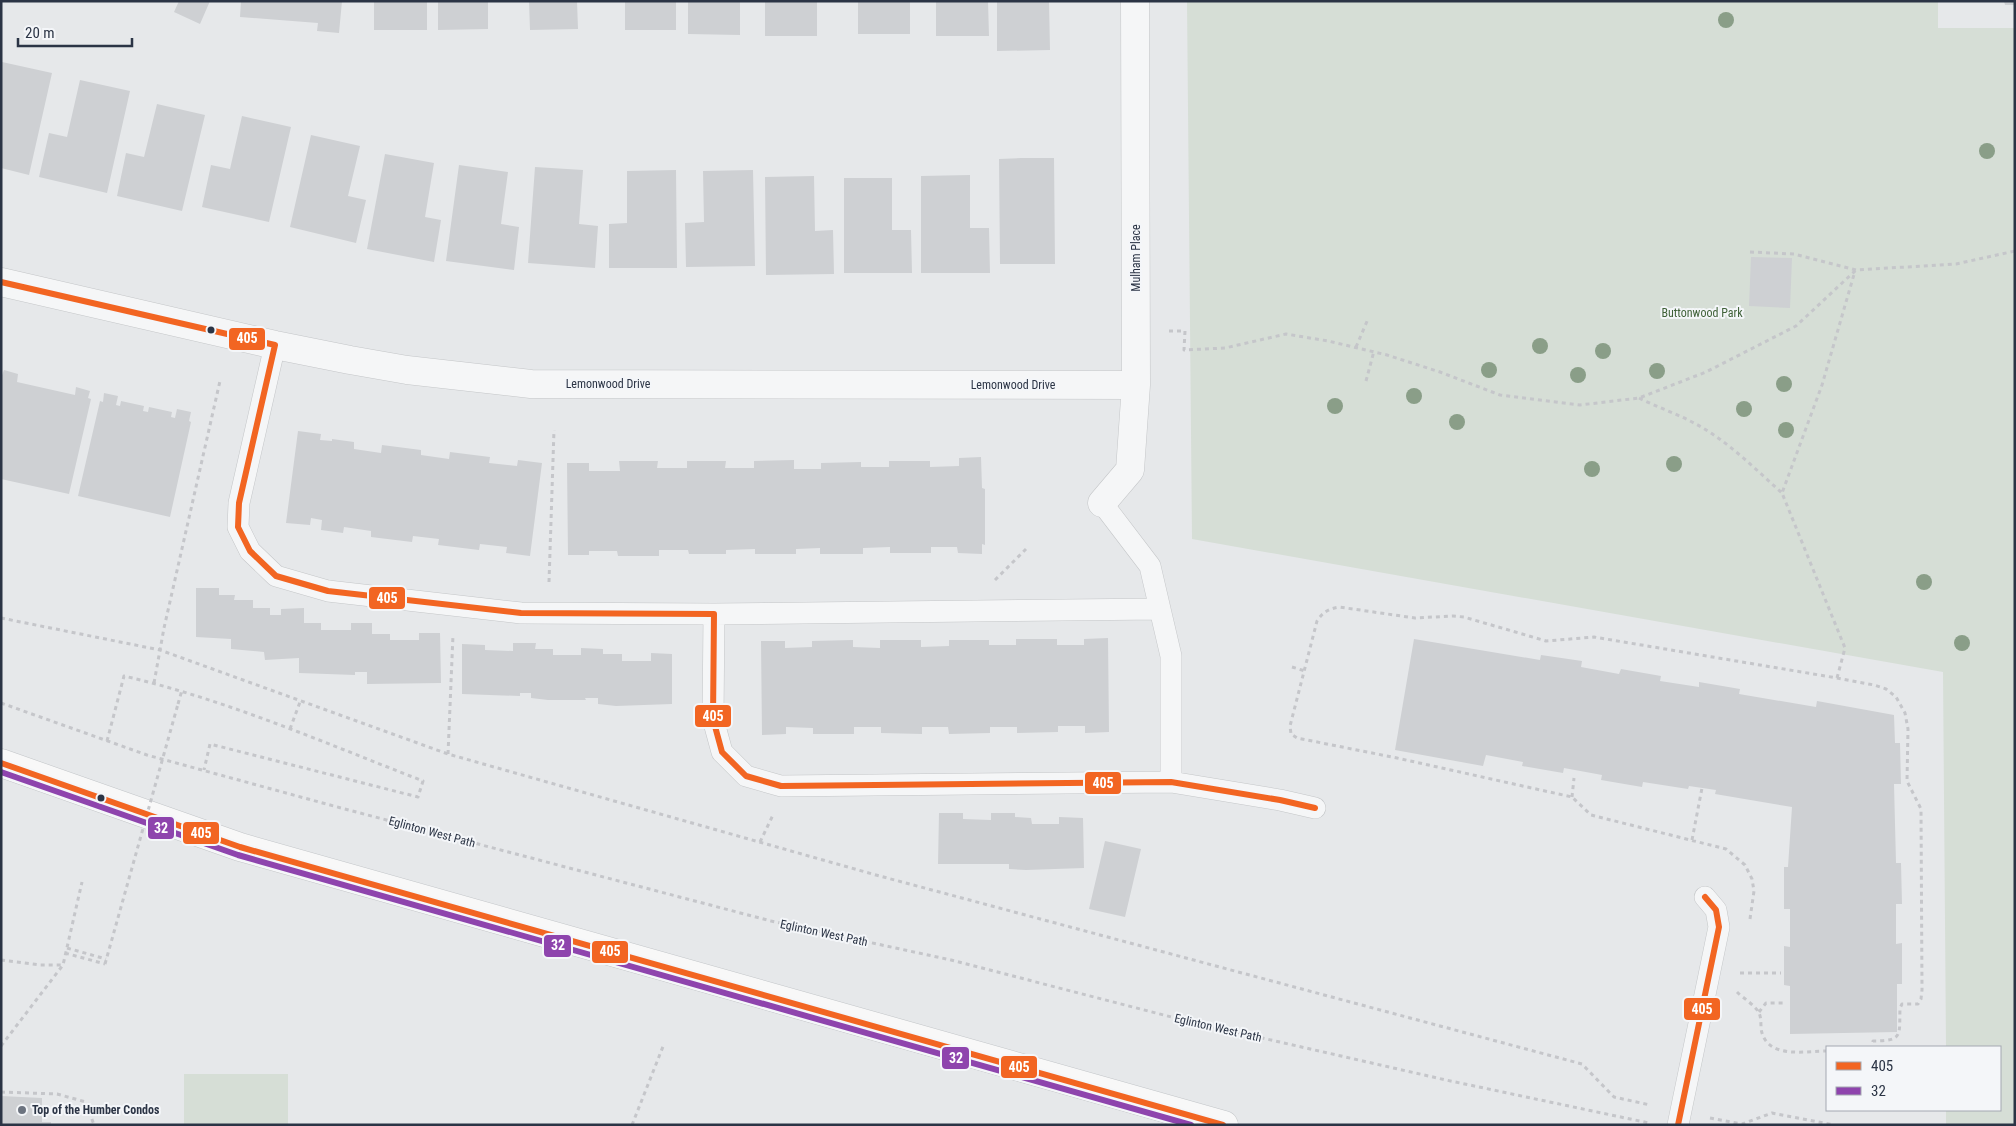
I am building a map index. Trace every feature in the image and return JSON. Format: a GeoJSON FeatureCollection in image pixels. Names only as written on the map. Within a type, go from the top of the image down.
{"type":"FeatureCollection","features":[{"type":"Feature","properties":{"kind":"main road"},"geometry":{"type":"LineString","coordinates":[[1,763],[240,848],[1224,1125]]}},
{"type":"Feature","properties":{"kind":"street","name":"Mulham Place"},"geometry":{"type":"LineString","coordinates":[[1102,504],[1130,470],[1136,385],[1135,1]]}},
{"type":"Feature","properties":{"kind":"street","name":"Lemonwood Drive"},"geometry":{"type":"LineString","coordinates":[[1,282],[275,345],[407,370],[531,384],[1136,385]]}},
{"type":"Feature","properties":{"kind":"lane"},"geometry":{"type":"LineString","coordinates":[[275,345],[239,503],[238,527],[250,551],[276,576],[328,591],[521,614],[714,614],[1160,609]]}},
{"type":"Feature","properties":{"kind":"lane"},"geometry":{"type":"LineString","coordinates":[[1102,504],[1150,566],[1171,656],[1171,782]]}},
{"type":"Feature","properties":{"kind":"lane"},"geometry":{"type":"LineString","coordinates":[[714,614],[713,719],[722,752],[746,776],[781,786],[1171,782],[1280,800],[1315,808]]}},
{"type":"Feature","properties":{"kind":"lane"},"geometry":{"type":"LineString","coordinates":[[1680,1118],[1720,927],[1716,910],[1705,897]]}},
{"type":"Feature","properties":{"kind":"path"},"geometry":{"type":"LineString","coordinates":[[1750,252],[1794,254],[1856,270],[1956,264],[2015,251]]}},
{"type":"Feature","properties":{"kind":"path"},"geometry":{"type":"LineString","coordinates":[[1162,332],[1185,331],[1184,350],[1225,348],[1286,334],[1374,352],[1440,372],[1500,395],[1580,404],[1639,398],[1706,372],[1796,326],[1856,270]]}},
{"type":"Feature","properties":{"kind":"path"},"geometry":{"type":"LineString","coordinates":[[1782,494],[1822,385],[1856,270]]}},
{"type":"Feature","properties":{"kind":"path"},"geometry":{"type":"LineString","coordinates":[[1356,347],[1368,319]]}},
{"type":"Feature","properties":{"kind":"path"},"geometry":{"type":"LineString","coordinates":[[1366,382],[1374,352]]}},
{"type":"Feature","properties":{"kind":"path"},"geometry":{"type":"LineString","coordinates":[[154,683],[220,381]]}},
{"type":"Feature","properties":{"kind":"path"},"geometry":{"type":"LineString","coordinates":[[1639,398],[1692,422],[1729,446],[1782,494],[1845,648],[1837,678]]}},
{"type":"Feature","properties":{"kind":"path"},"geometry":{"type":"LineString","coordinates":[[549,583],[554,430]]}},
{"type":"Feature","properties":{"kind":"path"},"geometry":{"type":"LineString","coordinates":[[993,582],[1026,550]]}},
{"type":"Feature","properties":{"kind":"path"},"geometry":{"type":"LineString","coordinates":[[448,754],[454,606]]}},
{"type":"Feature","properties":{"kind":"path"},"geometry":{"type":"LineString","coordinates":[[1750,921],[1754,890],[1752,879],[1745,865],[1726,849],[1590,815],[1572,797],[1398,758],[1297,738],[1291,734],[1290,726],[1317,621],[1329,609],[1339,608],[1415,618],[1453,616],[1546,640],[1594,637],[1837,678],[1886,689],[1896,697],[1905,713],[1908,729],[1907,781],[1921,809],[1921,1000],[1918,1004],[1902,1004],[1900,1008],[1900,1031],[1896,1037],[1890,1041],[1873,1041],[1873,1046]]}},
{"type":"Feature","properties":{"kind":"path"},"geometry":{"type":"LineString","coordinates":[[1,618],[160,650],[448,754],[876,875],[1582,1064],[1614,1097],[1680,1118],[1742,1124],[1772,1113],[1834,1125]]}},
{"type":"Feature","properties":{"kind":"path"},"geometry":{"type":"LineString","coordinates":[[1292,667],[1305,671]]}},
{"type":"Feature","properties":{"kind":"path"},"geometry":{"type":"LineString","coordinates":[[107,741],[124,676],[182,690],[290,729],[423,781],[418,797],[210,744],[204,770]]}},
{"type":"Feature","properties":{"kind":"path"},"geometry":{"type":"LineString","coordinates":[[65,954],[104,964],[182,690]]}},
{"type":"Feature","properties":{"kind":"path"},"geometry":{"type":"LineString","coordinates":[[290,729],[300,701]]}},
{"type":"Feature","properties":{"kind":"path","name":"Eglinton West Path"},"geometry":{"type":"LineString","coordinates":[[1,703],[147,755],[771,921],[951,960],[1217,1028],[1657,1125]]}},
{"type":"Feature","properties":{"kind":"path"},"geometry":{"type":"LineString","coordinates":[[1572,797],[1574,778]]}},
{"type":"Feature","properties":{"kind":"path"},"geometry":{"type":"LineString","coordinates":[[1692,840],[1702,788]]}},
{"type":"Feature","properties":{"kind":"path"},"geometry":{"type":"LineString","coordinates":[[1,1046],[63,965],[82,882]]}},
{"type":"Feature","properties":{"kind":"path"},"geometry":{"type":"LineString","coordinates":[[66,948],[106,959]]}},
{"type":"Feature","properties":{"kind":"path"},"geometry":{"type":"LineString","coordinates":[[1,960],[40,965],[63,965]]}},
{"type":"Feature","properties":{"kind":"path"},"geometry":{"type":"LineString","coordinates":[[1739,965],[1737,973],[1781,973]]}},
{"type":"Feature","properties":{"kind":"path"},"geometry":{"type":"LineString","coordinates":[[1732,988],[1759,1012],[1762,1032],[1772,1047],[1780,1051],[1826,1051]]}},
{"type":"Feature","properties":{"kind":"path"},"geometry":{"type":"LineString","coordinates":[[1759,1012],[1766,1003],[1783,1002]]}},
{"type":"Feature","properties":{"kind":"path"},"geometry":{"type":"LineString","coordinates":[[632,1125],[664,1044]]}},
{"type":"Feature","properties":{"kind":"path"},"geometry":{"type":"LineString","coordinates":[[1,1092],[57,1094],[86,1102],[94,1125]]}},
{"type":"Feature","properties":{"kind":"green space","name":"Buttonwood Park"},"geometry":{"type":"Polygon","coordinates":[[[1187,1],[1938,1],[1938,28],[2015,28],[2015,1125],[1946,1125],[1946,1111],[2001,1111],[2001,1046],[1946,1046],[1943,672],[1192,539],[1187,1]]]}},
{"type":"Feature","properties":{"kind":"green space"},"geometry":{"type":"Polygon","coordinates":[[[184,1074],[288,1074],[288,1125],[184,1125],[184,1074]]]}},
{"type":"Feature","properties":{"kind":"building"},"geometry":{"type":"Polygon","coordinates":[[[179,1],[210,1],[200,24],[174,12],[179,1]]]}},
{"type":"Feature","properties":{"kind":"building"},"geometry":{"type":"Polygon","coordinates":[[[241,1],[342,1],[339,33],[317,31],[318,23],[240,17],[241,1]]]}},
{"type":"Feature","properties":{"kind":"building"},"geometry":{"type":"Polygon","coordinates":[[[374,1],[427,1],[427,30],[374,30],[374,1]]]}},
{"type":"Feature","properties":{"kind":"building"},"geometry":{"type":"Polygon","coordinates":[[[438,1],[488,1],[488,29],[438,30],[438,1]]]}},
{"type":"Feature","properties":{"kind":"building"},"geometry":{"type":"Polygon","coordinates":[[[529,1],[577,1],[578,29],[530,30],[529,1]]]}},
{"type":"Feature","properties":{"kind":"building"},"geometry":{"type":"Polygon","coordinates":[[[625,1],[676,1],[676,30],[625,30],[625,1]]]}},
{"type":"Feature","properties":{"kind":"building"},"geometry":{"type":"Polygon","coordinates":[[[688,1],[740,1],[740,35],[688,34],[688,1]]]}},
{"type":"Feature","properties":{"kind":"building"},"geometry":{"type":"Polygon","coordinates":[[[765,1],[817,1],[817,36],[765,36],[765,1]]]}},
{"type":"Feature","properties":{"kind":"building"},"geometry":{"type":"Polygon","coordinates":[[[858,1],[910,1],[910,34],[858,34],[858,1]]]}},
{"type":"Feature","properties":{"kind":"building"},"geometry":{"type":"Polygon","coordinates":[[[936,1],[988,1],[989,36],[936,36],[936,1]]]}},
{"type":"Feature","properties":{"kind":"building"},"geometry":{"type":"Polygon","coordinates":[[[997,1],[1049,1],[1050,50],[997,51],[997,1]]]}},
{"type":"Feature","properties":{"kind":"building"},"geometry":{"type":"Polygon","coordinates":[[[2004,1],[2015,1],[2015,5],[2005,5],[2004,1]]]}},
{"type":"Feature","properties":{"kind":"building"},"geometry":{"type":"Polygon","coordinates":[[[2,62],[52,73],[29,175],[1,168],[2,62]]]}},
{"type":"Feature","properties":{"kind":"building"},"geometry":{"type":"Polygon","coordinates":[[[80,80],[130,91],[107,193],[39,177],[49,133],[67,137],[80,80]]]}},
{"type":"Feature","properties":{"kind":"building"},"geometry":{"type":"Polygon","coordinates":[[[157,104],[205,115],[182,211],[117,196],[126,153],[144,157],[157,104]]]}},
{"type":"Feature","properties":{"kind":"building"},"geometry":{"type":"Polygon","coordinates":[[[242,116],[291,127],[269,222],[202,207],[211,165],[230,169],[242,116]]]}},
{"type":"Feature","properties":{"kind":"building"},"geometry":{"type":"Polygon","coordinates":[[[311,135],[360,146],[348,196],[366,200],[356,243],[290,227],[311,135]]]}},
{"type":"Feature","properties":{"kind":"building"},"geometry":{"type":"Polygon","coordinates":[[[385,154],[434,163],[425,217],[441,220],[434,262],[367,249],[385,154]]]}},
{"type":"Feature","properties":{"kind":"building"},"geometry":{"type":"Polygon","coordinates":[[[1054,158],[1055,264],[1000,264],[999,159],[1054,158]]]}},
{"type":"Feature","properties":{"kind":"building"},"geometry":{"type":"Polygon","coordinates":[[[459,165],[508,172],[501,224],[519,227],[514,270],[446,261],[459,165]]]}},
{"type":"Feature","properties":{"kind":"building"},"geometry":{"type":"Polygon","coordinates":[[[535,167],[583,170],[579,224],[598,226],[595,268],[528,263],[535,167]]]}},
{"type":"Feature","properties":{"kind":"building"},"geometry":{"type":"Polygon","coordinates":[[[676,170],[677,268],[609,268],[609,224],[627,223],[627,171],[676,170]]]}},
{"type":"Feature","properties":{"kind":"building"},"geometry":{"type":"Polygon","coordinates":[[[753,170],[755,266],[686,267],[685,223],[704,222],[703,171],[753,170]]]}},
{"type":"Feature","properties":{"kind":"building"},"geometry":{"type":"Polygon","coordinates":[[[970,175],[970,228],[989,228],[990,273],[921,273],[921,176],[970,175]]]}},
{"type":"Feature","properties":{"kind":"building"},"geometry":{"type":"Polygon","coordinates":[[[814,176],[815,231],[833,230],[834,274],[766,275],[765,177],[814,176]]]}},
{"type":"Feature","properties":{"kind":"building"},"geometry":{"type":"Polygon","coordinates":[[[844,178],[892,178],[892,230],[911,230],[912,273],[844,273],[844,178]]]}},
{"type":"Feature","properties":{"kind":"building"},"geometry":{"type":"Polygon","coordinates":[[[1751,257],[1792,258],[1790,308],[1749,306],[1751,257]]]}},
{"type":"Feature","properties":{"kind":"building"},"geometry":{"type":"Polygon","coordinates":[[[4,370],[18,374],[17,382],[75,395],[76,387],[90,391],[88,398],[91,399],[69,494],[1,479],[1,378],[4,370]]]}},
{"type":"Feature","properties":{"kind":"building"},"geometry":{"type":"Polygon","coordinates":[[[104,393],[118,396],[116,405],[120,406],[121,401],[144,406],[143,411],[148,412],[149,407],[172,412],[171,417],[175,418],[177,409],[191,412],[189,421],[191,422],[170,517],[78,496],[100,401],[103,402],[104,393]]]}},
{"type":"Feature","properties":{"kind":"building"},"geometry":{"type":"Polygon","coordinates":[[[298,431],[321,434],[320,440],[332,441],[332,439],[354,442],[354,449],[381,453],[382,445],[421,450],[421,455],[449,459],[450,452],[490,457],[489,463],[517,466],[518,460],[542,463],[530,556],[506,553],[507,547],[480,544],[479,550],[438,545],[439,539],[413,536],[412,542],[371,537],[371,531],[344,527],[343,533],[321,530],[322,520],[311,518],[310,525],[286,523],[298,431]]]}},
{"type":"Feature","properties":{"kind":"building"},"geometry":{"type":"Polygon","coordinates":[[[981,457],[982,488],[985,489],[985,545],[982,544],[982,554],[958,553],[957,547],[931,547],[931,553],[890,553],[890,547],[863,548],[863,554],[820,554],[820,548],[796,549],[796,554],[755,554],[755,549],[726,550],[726,554],[689,554],[688,550],[659,550],[659,556],[618,556],[617,551],[589,551],[589,555],[568,555],[567,463],[589,463],[589,471],[620,471],[619,461],[658,461],[657,468],[687,468],[687,461],[726,461],[725,468],[754,468],[754,461],[794,460],[794,469],[821,469],[821,463],[861,462],[861,467],[889,467],[889,461],[930,461],[930,467],[959,466],[959,458],[981,457]]]}},
{"type":"Feature","properties":{"kind":"building"},"geometry":{"type":"Polygon","coordinates":[[[196,588],[219,588],[219,595],[235,595],[234,600],[253,600],[253,608],[270,608],[270,615],[281,615],[281,609],[304,608],[304,623],[321,623],[321,630],[351,630],[351,623],[372,623],[372,634],[390,634],[390,640],[419,640],[419,633],[440,633],[441,683],[367,684],[367,672],[355,672],[355,675],[299,673],[299,658],[265,660],[264,652],[231,649],[231,639],[196,637],[196,588]]]}},
{"type":"Feature","properties":{"kind":"building"},"geometry":{"type":"Polygon","coordinates":[[[1108,638],[1109,732],[1085,733],[1085,726],[1058,726],[1058,732],[1017,733],[1017,727],[990,727],[990,733],[949,734],[948,727],[922,727],[922,734],[881,733],[881,727],[854,727],[854,734],[813,734],[813,728],[786,727],[786,734],[762,735],[761,641],[785,641],[785,648],[812,647],[812,641],[853,640],[853,647],[880,648],[880,640],[921,640],[921,647],[949,646],[949,640],[989,640],[989,645],[1016,645],[1016,639],[1057,639],[1057,645],[1084,645],[1084,639],[1108,638]]]}},
{"type":"Feature","properties":{"kind":"building"},"geometry":{"type":"Polygon","coordinates":[[[1414,639],[1540,660],[1541,655],[1582,661],[1581,667],[1619,674],[1621,669],[1661,676],[1660,681],[1699,687],[1699,682],[1740,689],[1739,694],[1816,707],[1817,701],[1894,715],[1895,743],[1900,743],[1901,784],[1894,784],[1896,863],[1901,863],[1902,904],[1896,904],[1896,944],[1902,943],[1902,984],[1897,984],[1897,1032],[1790,1034],[1790,986],[1784,985],[1784,946],[1790,947],[1790,909],[1784,909],[1784,867],[1788,867],[1792,807],[1715,794],[1716,790],[1689,786],[1688,789],[1643,782],[1642,787],[1601,780],[1602,775],[1564,768],[1563,773],[1522,766],[1523,762],[1486,755],[1483,766],[1395,750],[1414,639]]]}},
{"type":"Feature","properties":{"kind":"building"},"geometry":{"type":"Polygon","coordinates":[[[513,643],[536,643],[535,649],[553,649],[553,655],[581,655],[581,648],[603,649],[603,654],[622,654],[622,661],[651,661],[651,653],[672,654],[672,704],[616,706],[598,704],[598,698],[585,698],[586,700],[548,700],[531,698],[531,693],[520,693],[520,696],[462,694],[462,644],[485,645],[485,650],[513,651],[513,643]]]}},
{"type":"Feature","properties":{"kind":"building"},"geometry":{"type":"Polygon","coordinates":[[[939,813],[963,813],[963,819],[991,820],[991,813],[1015,813],[1015,817],[1031,818],[1032,824],[1059,824],[1059,817],[1083,818],[1084,868],[1026,870],[1009,869],[1009,864],[938,864],[939,813]]]}},
{"type":"Feature","properties":{"kind":"building"},"geometry":{"type":"Polygon","coordinates":[[[1105,841],[1141,849],[1125,917],[1089,909],[1105,841]]]}},
{"type":"Feature","properties":{"kind":"building","name":"Top of the Humber Condos"},"geometry":{"type":"Polygon","coordinates":[[[1,1096],[42,1098],[42,1122],[51,1122],[51,1125],[1,1125],[1,1096]]]}},
{"type":"Feature","properties":{"kind":"transit line","name":"405"},"geometry":{"type":"LineString","coordinates":[[1,282],[275,345],[239,503],[238,527],[250,551],[276,576],[328,591],[521,613],[714,614],[713,719],[722,752],[746,776],[781,786],[1171,782],[1280,800],[1315,808]]}},
{"type":"Feature","properties":{"kind":"transit line","name":"405"},"geometry":{"type":"LineString","coordinates":[[1,763],[240,847],[1223,1125]]}},
{"type":"Feature","properties":{"kind":"transit line","name":"32"},"geometry":{"type":"LineString","coordinates":[[1,772],[238,855],[1191,1125]]}},
{"type":"Feature","properties":{"kind":"transit line","name":"405"},"geometry":{"type":"LineString","coordinates":[[1678,1125],[1719,927],[1716,910],[1705,897]]}},
{"type":"Feature","properties":{"kind":"place","name":"Top of the Humber Condos"},"geometry":{"type":"Point","coordinates":[22,1110]}}]}
